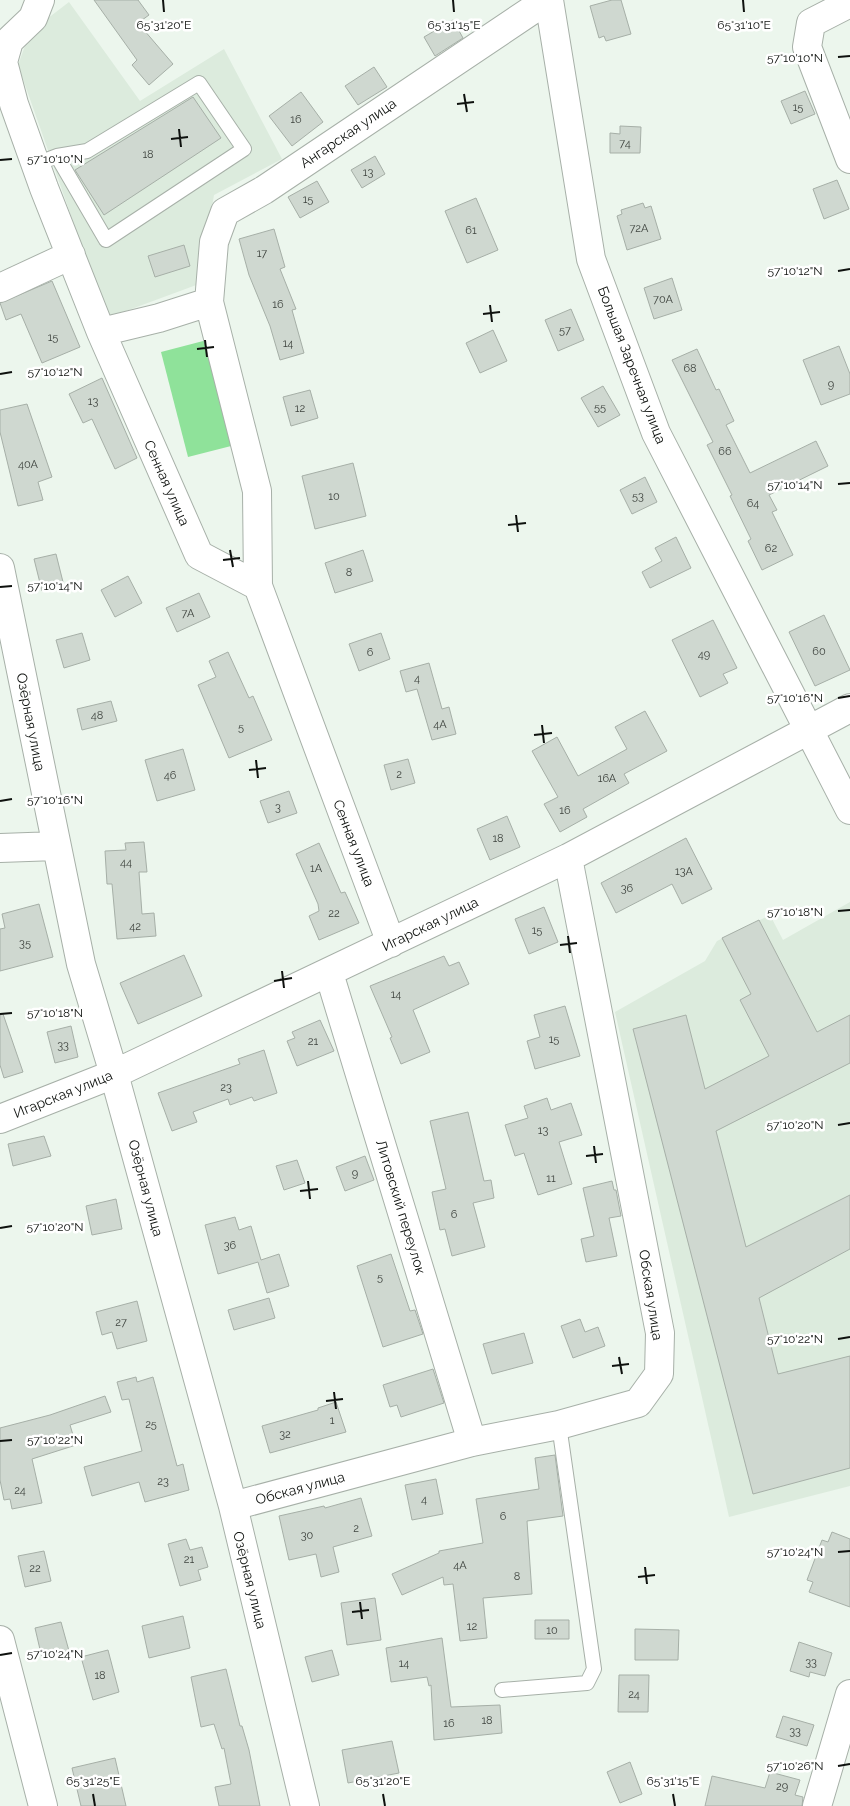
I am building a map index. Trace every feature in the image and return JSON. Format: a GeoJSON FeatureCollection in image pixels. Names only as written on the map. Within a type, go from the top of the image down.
{"type":"FeatureCollection","features":[{"type":"Feature","properties":{"kind":"street","name":"Сенная улица"},"geometry":{"type":"LineString","coordinates":[[40,0],[33,18],[10,42],[3,62],[14,104],[46,160],[71,255],[101,332],[199,555],[258,586],[391,943]]}},
{"type":"Feature","properties":{"kind":"street","name":"Ангарская улица"},"geometry":{"type":"LineString","coordinates":[[258,586],[256,491],[209,302],[214,242],[225,212],[264,190],[548,0]]}},
{"type":"Feature","properties":{"kind":"street","name":"Большая Заречная улица"},"geometry":{"type":"LineString","coordinates":[[548,0],[591,259],[656,433],[850,810]]}},
{"type":"Feature","properties":{"kind":"street"},"geometry":{"type":"LineString","coordinates":[[850,3],[811,23],[807,46],[850,159]]}},
{"type":"Feature","properties":{"kind":"street"},"geometry":{"type":"LineString","coordinates":[[0,288],[71,255]]}},
{"type":"Feature","properties":{"kind":"street"},"geometry":{"type":"LineString","coordinates":[[101,332],[159,318],[209,302]]}},
{"type":"Feature","properties":{"kind":"street","name":"Озёрная улица"},"geometry":{"type":"LineString","coordinates":[[0,568],[81,964],[114,1074],[233,1506],[305,1806]]}},
{"type":"Feature","properties":{"kind":"street","name":"Игарская улица"},"geometry":{"type":"LineString","coordinates":[[0,1119],[114,1074],[568,858],[850,708]]}},
{"type":"Feature","properties":{"kind":"street"},"geometry":{"type":"LineString","coordinates":[[0,848],[56,846]]}},
{"type":"Feature","properties":{"kind":"street","name":"Обская улица"},"geometry":{"type":"LineString","coordinates":[[233,1506],[472,1442],[560,1425],[638,1403],[659,1374],[660,1333],[568,858]]}},
{"type":"Feature","properties":{"kind":"street","name":"Литовский переулок"},"geometry":{"type":"LineString","coordinates":[[329,973],[472,1442]]}},
{"type":"Feature","properties":{"kind":"street"},"geometry":{"type":"LineString","coordinates":[[0,1640],[43,1806]]}},
{"type":"Feature","properties":{"kind":"street"},"geometry":{"type":"LineString","coordinates":[[816,1806],[850,1694]]}},
{"type":"Feature","properties":{"kind":"lane"},"geometry":{"type":"LineString","coordinates":[[199,83],[244,149],[106,240],[46,160],[87,152],[199,83]]}},
{"type":"Feature","properties":{"kind":"lane"},"geometry":{"type":"LineString","coordinates":[[502,1690],[587,1683],[594,1669],[560,1425]]}},
{"type":"Feature","properties":{"kind":"shaded area"},"geometry":{"type":"Polygon","coordinates":[[[69,2],[140,101],[224,49],[282,159],[214,195],[199,284],[107,318],[18,65],[30,32],[69,2]]]}},
{"type":"Feature","properties":{"kind":"shaded area"},"geometry":{"type":"Polygon","coordinates":[[[850,902],[850,1486],[729,1517],[615,1012],[705,961],[717,941],[770,915],[783,940],[850,902]]]}},
{"type":"Feature","properties":{"kind":"green space"},"geometry":{"type":"Polygon","coordinates":[[[207,340],[235,445],[188,457],[161,352],[207,340]]]}},
{"type":"Feature","properties":{"kind":"building"},"geometry":{"type":"Polygon","coordinates":[[[94,0],[138,0],[149,15],[138,23],[173,64],[149,85],[132,65],[137,60],[94,0]]]}},
{"type":"Feature","properties":{"kind":"building"},"geometry":{"type":"Polygon","coordinates":[[[612,0],[621,0],[631,34],[606,41],[604,36],[599,38],[590,6],[612,0]]]}},
{"type":"Feature","properties":{"kind":"building"},"geometry":{"type":"Polygon","coordinates":[[[453,20],[463,38],[435,56],[424,37],[453,20]]]}},
{"type":"Feature","properties":{"kind":"building"},"geometry":{"type":"Polygon","coordinates":[[[374,67],[387,87],[358,105],[345,86],[374,67]]]}},
{"type":"Feature","properties":{"kind":"building"},"geometry":{"type":"Polygon","coordinates":[[[805,91],[815,114],[791,124],[781,101],[805,91]]]}},
{"type":"Feature","properties":{"kind":"building"},"geometry":{"type":"Polygon","coordinates":[[[301,92],[323,122],[292,146],[269,116],[301,92]]]}},
{"type":"Feature","properties":{"kind":"building"},"geometry":{"type":"Polygon","coordinates":[[[193,97],[221,138],[104,215],[75,170],[193,97]]]}},
{"type":"Feature","properties":{"kind":"building"},"geometry":{"type":"Polygon","coordinates":[[[620,126],[641,127],[640,153],[610,153],[610,133],[620,134],[620,126]]]}},
{"type":"Feature","properties":{"kind":"building"},"geometry":{"type":"Polygon","coordinates":[[[375,156],[385,174],[362,188],[351,170],[375,156]]]}},
{"type":"Feature","properties":{"kind":"building"},"geometry":{"type":"Polygon","coordinates":[[[837,180],[849,209],[824,219],[813,189],[837,180]]]}},
{"type":"Feature","properties":{"kind":"building"},"geometry":{"type":"Polygon","coordinates":[[[317,181],[329,202],[300,218],[288,197],[317,181]]]}},
{"type":"Feature","properties":{"kind":"building"},"geometry":{"type":"Polygon","coordinates":[[[476,198],[498,250],[467,263],[445,211],[476,198]]]}},
{"type":"Feature","properties":{"kind":"building"},"geometry":{"type":"Polygon","coordinates":[[[643,203],[645,208],[651,206],[661,239],[627,250],[617,216],[622,214],[621,210],[643,203]]]}},
{"type":"Feature","properties":{"kind":"building"},"geometry":{"type":"Polygon","coordinates":[[[274,229],[285,267],[280,269],[296,309],[292,310],[304,353],[280,360],[270,326],[249,275],[239,239],[274,229]]]}},
{"type":"Feature","properties":{"kind":"building"},"geometry":{"type":"Polygon","coordinates":[[[184,245],[190,266],[155,277],[148,256],[184,245]]]}},
{"type":"Feature","properties":{"kind":"building"},"geometry":{"type":"Polygon","coordinates":[[[672,278],[682,310],[654,319],[644,288],[672,278]]]}},
{"type":"Feature","properties":{"kind":"building"},"geometry":{"type":"Polygon","coordinates":[[[52,281],[80,347],[42,363],[21,314],[6,320],[0,303],[52,281]]]}},
{"type":"Feature","properties":{"kind":"building"},"geometry":{"type":"Polygon","coordinates":[[[571,309],[584,340],[558,351],[545,320],[571,309]]]}},
{"type":"Feature","properties":{"kind":"building"},"geometry":{"type":"Polygon","coordinates":[[[493,330],[507,361],[480,373],[466,343],[493,330]]]}},
{"type":"Feature","properties":{"kind":"building"},"geometry":{"type":"Polygon","coordinates":[[[839,346],[850,374],[850,394],[821,405],[803,360],[839,346]]]}},
{"type":"Feature","properties":{"kind":"building"},"geometry":{"type":"Polygon","coordinates":[[[697,349],[716,390],[719,389],[734,421],[726,425],[750,473],[816,441],[828,466],[769,495],[777,510],[772,512],[793,555],[762,570],[748,541],[751,539],[730,496],[732,495],[707,445],[713,442],[672,360],[697,349]]]}},
{"type":"Feature","properties":{"kind":"building"},"geometry":{"type":"Polygon","coordinates":[[[102,378],[137,458],[115,469],[92,419],[83,423],[69,394],[102,378]]]}},
{"type":"Feature","properties":{"kind":"building"},"geometry":{"type":"Polygon","coordinates":[[[603,386],[620,415],[598,427],[581,398],[603,386]]]}},
{"type":"Feature","properties":{"kind":"building"},"geometry":{"type":"Polygon","coordinates":[[[310,390],[318,418],[291,426],[283,397],[310,390]]]}},
{"type":"Feature","properties":{"kind":"building"},"geometry":{"type":"Polygon","coordinates":[[[27,404],[52,477],[38,482],[43,500],[18,506],[0,432],[0,410],[27,404]]]}},
{"type":"Feature","properties":{"kind":"building"},"geometry":{"type":"Polygon","coordinates":[[[353,463],[366,516],[315,529],[302,476],[353,463]]]}},
{"type":"Feature","properties":{"kind":"building"},"geometry":{"type":"Polygon","coordinates":[[[645,477],[657,502],[632,514],[620,490],[645,477]]]}},
{"type":"Feature","properties":{"kind":"building"},"geometry":{"type":"Polygon","coordinates":[[[676,537],[691,568],[650,588],[642,572],[662,561],[655,548],[676,537]]]}},
{"type":"Feature","properties":{"kind":"building"},"geometry":{"type":"Polygon","coordinates":[[[363,550],[373,581],[335,593],[325,563],[363,550]]]}},
{"type":"Feature","properties":{"kind":"building"},"geometry":{"type":"Polygon","coordinates":[[[56,554],[64,586],[42,591],[34,559],[56,554]]]}},
{"type":"Feature","properties":{"kind":"building"},"geometry":{"type":"Polygon","coordinates":[[[128,576],[142,603],[115,617],[101,590],[128,576]]]}},
{"type":"Feature","properties":{"kind":"building"},"geometry":{"type":"Polygon","coordinates":[[[199,593],[210,617],[177,632],[166,608],[199,593]]]}},
{"type":"Feature","properties":{"kind":"building"},"geometry":{"type":"Polygon","coordinates":[[[824,615],[850,670],[815,686],[789,632],[824,615]]]}},
{"type":"Feature","properties":{"kind":"building"},"geometry":{"type":"Polygon","coordinates":[[[713,620],[737,668],[723,674],[728,683],[700,697],[672,640],[713,620]]]}},
{"type":"Feature","properties":{"kind":"building"},"geometry":{"type":"Polygon","coordinates":[[[82,633],[90,660],[64,668],[56,640],[82,633]]]}},
{"type":"Feature","properties":{"kind":"building"},"geometry":{"type":"Polygon","coordinates":[[[381,633],[390,659],[359,671],[349,644],[381,633]]]}},
{"type":"Feature","properties":{"kind":"building"},"geometry":{"type":"Polygon","coordinates":[[[228,652],[249,698],[253,696],[272,740],[229,758],[198,685],[216,677],[209,661],[228,652]]]}},
{"type":"Feature","properties":{"kind":"building"},"geometry":{"type":"Polygon","coordinates":[[[429,663],[442,709],[449,707],[456,734],[432,740],[417,689],[406,692],[400,671],[429,663]]]}},
{"type":"Feature","properties":{"kind":"building"},"geometry":{"type":"Polygon","coordinates":[[[111,701],[117,721],[82,730],[77,709],[111,701]]]}},
{"type":"Feature","properties":{"kind":"building"},"geometry":{"type":"Polygon","coordinates":[[[645,711],[667,751],[624,774],[629,783],[583,809],[587,817],[560,832],[544,804],[558,797],[532,751],[557,737],[578,776],[627,749],[615,727],[645,711]]]}},
{"type":"Feature","properties":{"kind":"building"},"geometry":{"type":"Polygon","coordinates":[[[183,749],[195,790],[157,801],[145,760],[183,749]]]}},
{"type":"Feature","properties":{"kind":"building"},"geometry":{"type":"Polygon","coordinates":[[[408,759],[415,783],[391,790],[384,765],[408,759]]]}},
{"type":"Feature","properties":{"kind":"building"},"geometry":{"type":"Polygon","coordinates":[[[289,791],[297,813],[268,823],[260,801],[289,791]]]}},
{"type":"Feature","properties":{"kind":"building"},"geometry":{"type":"Polygon","coordinates":[[[507,816],[520,847],[490,860],[477,829],[507,816]]]}},
{"type":"Feature","properties":{"kind":"building"},"geometry":{"type":"Polygon","coordinates":[[[686,838],[712,889],[682,904],[672,884],[616,913],[601,883],[686,838]]]}},
{"type":"Feature","properties":{"kind":"building"},"geometry":{"type":"Polygon","coordinates":[[[144,842],[147,872],[139,872],[142,914],[154,913],[156,936],[117,939],[112,884],[107,884],[105,851],[126,850],[125,843],[144,842]]]}},
{"type":"Feature","properties":{"kind":"building"},"geometry":{"type":"Polygon","coordinates":[[[319,843],[341,893],[345,892],[359,923],[319,940],[309,916],[319,911],[318,904],[296,854],[319,843]]]}},
{"type":"Feature","properties":{"kind":"building"},"geometry":{"type":"Polygon","coordinates":[[[39,904],[53,957],[0,971],[0,929],[5,928],[2,914],[39,904]]]}},
{"type":"Feature","properties":{"kind":"building"},"geometry":{"type":"Polygon","coordinates":[[[544,907],[558,942],[529,954],[515,919],[544,907]]]}},
{"type":"Feature","properties":{"kind":"building"},"geometry":{"type":"Polygon","coordinates":[[[759,920],[817,1032],[850,1015],[850,1063],[716,1131],[746,1247],[850,1195],[850,1249],[759,1298],[778,1374],[850,1356],[850,1468],[753,1494],[633,1029],[686,1015],[705,1089],[769,1056],[740,1000],[751,994],[722,938],[759,920]]]}},
{"type":"Feature","properties":{"kind":"building"},"geometry":{"type":"Polygon","coordinates":[[[184,955],[202,996],[138,1024],[120,983],[184,955]]]}},
{"type":"Feature","properties":{"kind":"building"},"geometry":{"type":"Polygon","coordinates":[[[444,956],[449,966],[459,962],[469,984],[413,1010],[430,1052],[401,1064],[390,1038],[392,1037],[370,986],[444,956]]]}},
{"type":"Feature","properties":{"kind":"building"},"geometry":{"type":"Polygon","coordinates":[[[565,1006],[580,1056],[535,1069],[527,1041],[540,1037],[534,1015],[565,1006]]]}},
{"type":"Feature","properties":{"kind":"building"},"geometry":{"type":"Polygon","coordinates":[[[3,1014],[23,1072],[4,1078],[0,1065],[0,1015],[3,1014]]]}},
{"type":"Feature","properties":{"kind":"building"},"geometry":{"type":"Polygon","coordinates":[[[320,1020],[334,1051],[297,1066],[287,1041],[295,1038],[292,1032],[320,1020]]]}},
{"type":"Feature","properties":{"kind":"building"},"geometry":{"type":"Polygon","coordinates":[[[71,1026],[78,1057],[55,1063],[47,1032],[71,1026]]]}},
{"type":"Feature","properties":{"kind":"building"},"geometry":{"type":"Polygon","coordinates":[[[264,1050],[277,1093],[254,1101],[252,1097],[230,1105],[228,1099],[193,1112],[197,1122],[172,1131],[158,1093],[240,1064],[238,1059],[264,1050]]]}},
{"type":"Feature","properties":{"kind":"building"},"geometry":{"type":"Polygon","coordinates":[[[547,1098],[551,1110],[571,1103],[582,1135],[559,1142],[572,1184],[538,1195],[524,1153],[515,1156],[505,1125],[528,1118],[524,1106],[547,1098]]]}},
{"type":"Feature","properties":{"kind":"building"},"geometry":{"type":"Polygon","coordinates":[[[468,1112],[484,1181],[491,1180],[494,1198],[473,1203],[485,1247],[452,1256],[445,1229],[440,1230],[432,1192],[446,1189],[430,1121],[468,1112]]]}},
{"type":"Feature","properties":{"kind":"building"},"geometry":{"type":"Polygon","coordinates":[[[44,1136],[51,1156],[13,1166],[8,1144],[44,1136]]]}},
{"type":"Feature","properties":{"kind":"building"},"geometry":{"type":"Polygon","coordinates":[[[365,1156],[374,1180],[345,1191],[336,1167],[365,1156]]]}},
{"type":"Feature","properties":{"kind":"building"},"geometry":{"type":"Polygon","coordinates":[[[297,1160],[305,1183],[284,1190],[276,1166],[297,1160]]]}},
{"type":"Feature","properties":{"kind":"building"},"geometry":{"type":"Polygon","coordinates":[[[612,1181],[614,1190],[616,1190],[621,1216],[609,1218],[617,1256],[586,1262],[581,1239],[594,1236],[583,1188],[612,1181]]]}},
{"type":"Feature","properties":{"kind":"building"},"geometry":{"type":"Polygon","coordinates":[[[116,1199],[122,1229],[92,1235],[86,1206],[116,1199]]]}},
{"type":"Feature","properties":{"kind":"building"},"geometry":{"type":"Polygon","coordinates":[[[235,1217],[239,1230],[251,1226],[261,1260],[279,1254],[289,1286],[267,1293],[258,1262],[218,1274],[205,1225],[235,1217]]]}},
{"type":"Feature","properties":{"kind":"building"},"geometry":{"type":"Polygon","coordinates":[[[391,1254],[410,1311],[415,1310],[423,1334],[383,1347],[357,1266],[391,1254]]]}},
{"type":"Feature","properties":{"kind":"building"},"geometry":{"type":"Polygon","coordinates":[[[269,1298],[275,1318],[234,1330],[228,1310],[269,1298]]]}},
{"type":"Feature","properties":{"kind":"building"},"geometry":{"type":"Polygon","coordinates":[[[137,1301],[147,1341],[117,1349],[112,1332],[102,1335],[96,1312],[137,1301]]]}},
{"type":"Feature","properties":{"kind":"building"},"geometry":{"type":"Polygon","coordinates":[[[580,1319],[585,1332],[598,1327],[605,1346],[573,1358],[561,1326],[580,1319]]]}},
{"type":"Feature","properties":{"kind":"building"},"geometry":{"type":"Polygon","coordinates":[[[524,1333],[533,1363],[492,1374],[483,1344],[524,1333]]]}},
{"type":"Feature","properties":{"kind":"building"},"geometry":{"type":"Polygon","coordinates":[[[433,1369],[444,1403],[401,1417],[397,1405],[390,1407],[383,1385],[433,1369]]]}},
{"type":"Feature","properties":{"kind":"building"},"geometry":{"type":"Polygon","coordinates":[[[136,1377],[137,1382],[153,1377],[177,1466],[183,1464],[189,1490],[145,1502],[139,1482],[92,1496],[84,1467],[142,1451],[129,1399],[122,1400],[117,1382],[136,1377]]]}},
{"type":"Feature","properties":{"kind":"building"},"geometry":{"type":"Polygon","coordinates":[[[105,1396],[111,1412],[70,1425],[76,1445],[32,1459],[42,1503],[12,1509],[10,1499],[4,1500],[0,1480],[0,1428],[50,1415],[105,1396]]]}},
{"type":"Feature","properties":{"kind":"building"},"geometry":{"type":"Polygon","coordinates":[[[336,1402],[346,1432],[270,1453],[262,1426],[318,1410],[318,1408],[336,1402]]]}},
{"type":"Feature","properties":{"kind":"building"},"geometry":{"type":"Polygon","coordinates":[[[555,1455],[563,1516],[527,1521],[532,1594],[483,1598],[487,1638],[460,1641],[453,1584],[444,1585],[443,1577],[402,1595],[392,1574],[439,1553],[439,1551],[483,1543],[476,1499],[539,1489],[535,1458],[555,1455]]]}},
{"type":"Feature","properties":{"kind":"building"},"geometry":{"type":"Polygon","coordinates":[[[436,1479],[443,1514],[412,1520],[405,1485],[436,1479]]]}},
{"type":"Feature","properties":{"kind":"building"},"geometry":{"type":"Polygon","coordinates":[[[361,1498],[372,1536],[333,1547],[339,1572],[321,1577],[316,1554],[289,1560],[279,1516],[324,1506],[325,1508],[361,1498]]]}},
{"type":"Feature","properties":{"kind":"building"},"geometry":{"type":"Polygon","coordinates":[[[832,1532],[850,1539],[850,1607],[809,1592],[813,1582],[807,1580],[822,1540],[828,1542],[832,1532]]]}},
{"type":"Feature","properties":{"kind":"building"},"geometry":{"type":"Polygon","coordinates":[[[186,1539],[190,1550],[202,1547],[208,1567],[198,1570],[201,1580],[180,1586],[168,1544],[186,1539]]]}},
{"type":"Feature","properties":{"kind":"building"},"geometry":{"type":"Polygon","coordinates":[[[44,1551],[51,1581],[25,1587],[18,1556],[44,1551]]]}},
{"type":"Feature","properties":{"kind":"building"},"geometry":{"type":"Polygon","coordinates":[[[375,1598],[381,1640],[347,1645],[341,1603],[375,1598]]]}},
{"type":"Feature","properties":{"kind":"building"},"geometry":{"type":"Polygon","coordinates":[[[183,1616],[190,1648],[149,1658],[142,1626],[183,1616]]]}},
{"type":"Feature","properties":{"kind":"building"},"geometry":{"type":"Polygon","coordinates":[[[535,1620],[569,1620],[569,1639],[535,1639],[535,1620]]]}},
{"type":"Feature","properties":{"kind":"building"},"geometry":{"type":"Polygon","coordinates":[[[61,1622],[69,1651],[42,1658],[35,1628],[61,1622]]]}},
{"type":"Feature","properties":{"kind":"building"},"geometry":{"type":"Polygon","coordinates":[[[635,1629],[679,1630],[678,1660],[635,1660],[635,1629]]]}},
{"type":"Feature","properties":{"kind":"building"},"geometry":{"type":"Polygon","coordinates":[[[442,1638],[451,1707],[500,1705],[502,1733],[434,1740],[431,1685],[429,1686],[427,1677],[391,1682],[386,1648],[442,1638]]]}},
{"type":"Feature","properties":{"kind":"building"},"geometry":{"type":"Polygon","coordinates":[[[799,1642],[832,1653],[825,1676],[810,1672],[809,1677],[790,1671],[799,1642]]]}},
{"type":"Feature","properties":{"kind":"building"},"geometry":{"type":"Polygon","coordinates":[[[108,1650],[119,1692],[93,1700],[81,1657],[108,1650]]]}},
{"type":"Feature","properties":{"kind":"building"},"geometry":{"type":"Polygon","coordinates":[[[332,1650],[339,1675],[312,1682],[305,1657],[332,1650]]]}},
{"type":"Feature","properties":{"kind":"building"},"geometry":{"type":"Polygon","coordinates":[[[226,1669],[240,1726],[242,1726],[249,1750],[260,1806],[219,1806],[215,1787],[231,1784],[224,1748],[222,1749],[214,1724],[201,1727],[191,1677],[226,1669]]]}},
{"type":"Feature","properties":{"kind":"building"},"geometry":{"type":"Polygon","coordinates":[[[619,1675],[649,1675],[648,1712],[618,1712],[619,1675]]]}},
{"type":"Feature","properties":{"kind":"building"},"geometry":{"type":"Polygon","coordinates":[[[783,1716],[814,1725],[807,1746],[776,1737],[783,1716]]]}},
{"type":"Feature","properties":{"kind":"building"},"geometry":{"type":"Polygon","coordinates":[[[392,1741],[399,1773],[348,1783],[342,1750],[392,1741]]]}},
{"type":"Feature","properties":{"kind":"building"},"geometry":{"type":"Polygon","coordinates":[[[115,1758],[126,1806],[81,1806],[72,1768],[115,1758]]]}},
{"type":"Feature","properties":{"kind":"building"},"geometry":{"type":"Polygon","coordinates":[[[630,1762],[642,1794],[620,1803],[607,1772],[630,1762]]]}},
{"type":"Feature","properties":{"kind":"building"},"geometry":{"type":"Polygon","coordinates":[[[770,1772],[800,1780],[795,1795],[803,1797],[802,1806],[705,1806],[712,1776],[765,1788],[770,1772]]]}}]}
